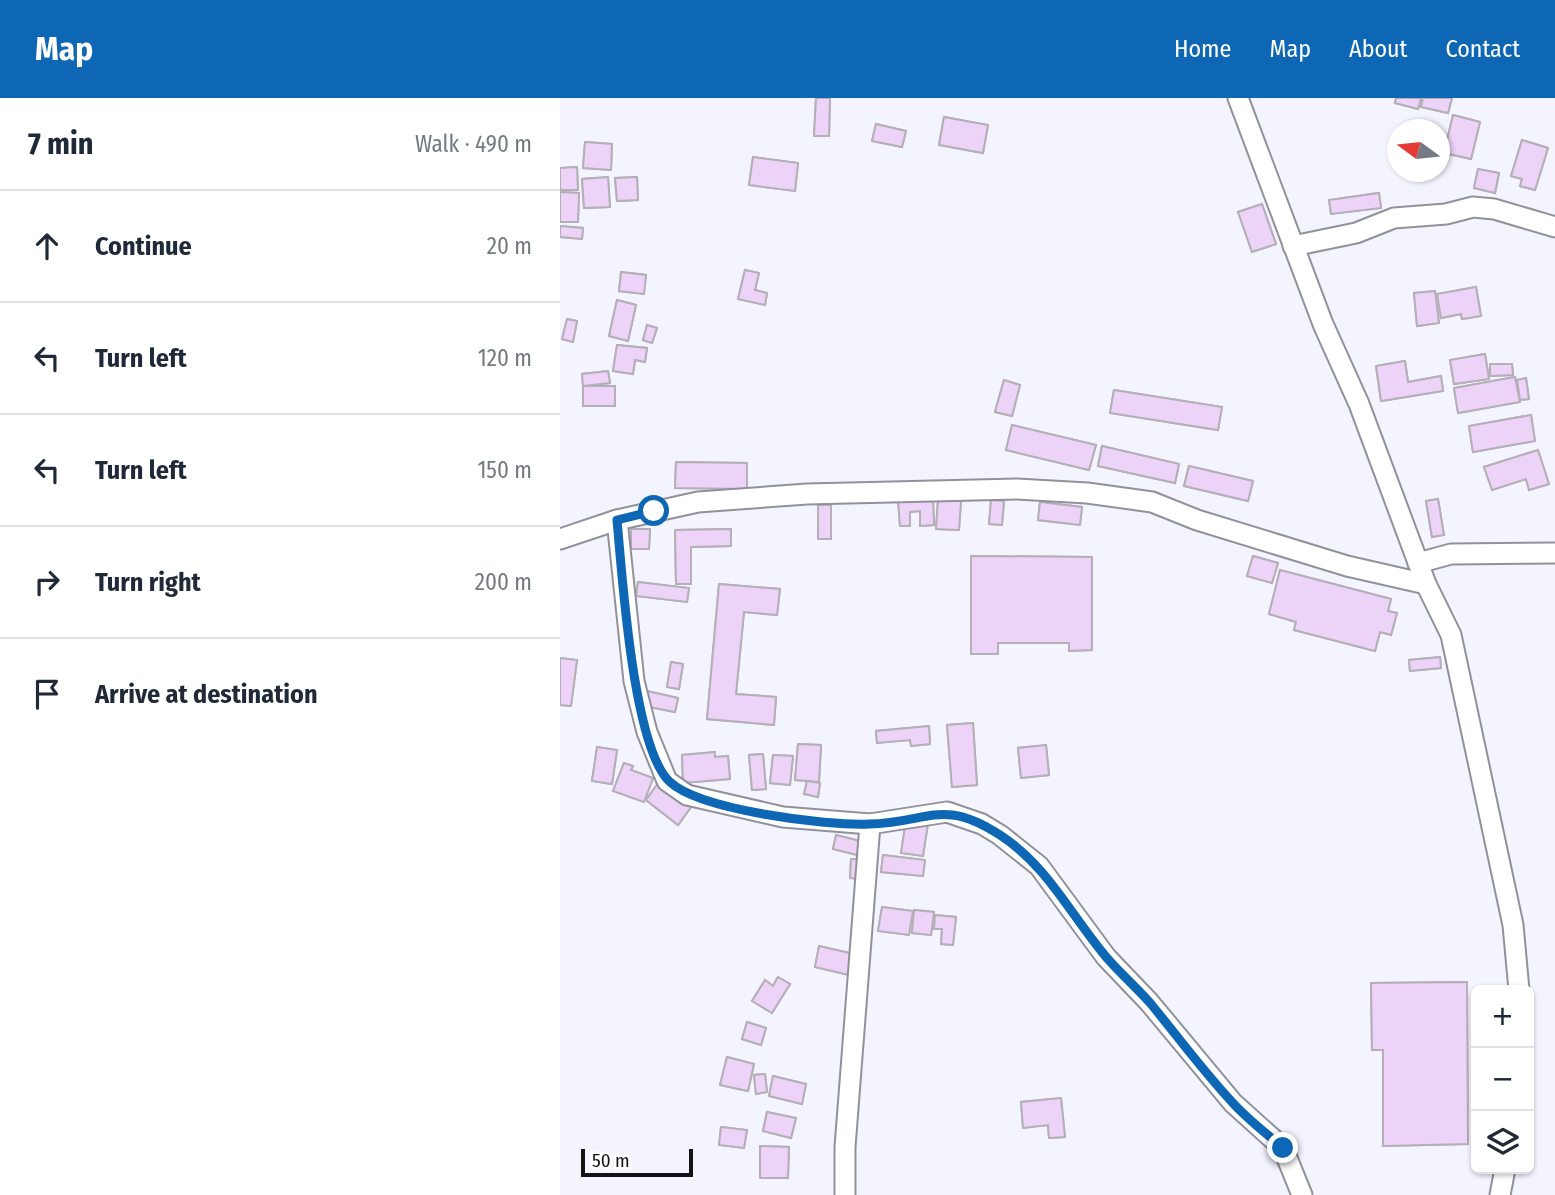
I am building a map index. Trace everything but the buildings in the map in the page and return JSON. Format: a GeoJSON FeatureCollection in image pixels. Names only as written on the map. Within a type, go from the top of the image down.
{"type":"FeatureCollection","features":[{"type":"Feature","properties":{"kind":"street"},"geometry":{"type":"LineString","coordinates":[[1238,98],[1324,324],[1360,404],[1426,584],[1451,635],[1513,925],[1519,985]]}},
{"type":"Feature","properties":{"kind":"street"},"geometry":{"type":"LineString","coordinates":[[1293,246],[1356,233],[1394,218],[1446,214],[1473,207],[1494,209],[1555,227]]}},
{"type":"Feature","properties":{"kind":"street"},"geometry":{"type":"LineString","coordinates":[[560,539],[617,520],[698,502],[807,494],[1017,489],[1087,493],[1152,502],[1197,520],[1347,566],[1426,584]]}},
{"type":"Feature","properties":{"kind":"street"},"geometry":{"type":"LineString","coordinates":[[617,520],[634,681],[647,732],[667,780],[687,795],[756,811],[870,824],[947,812],[982,824],[1021,849],[1039,866],[1106,957],[1149,1002],[1233,1103],[1283,1148],[1302,1195]]}},
{"type":"Feature","properties":{"kind":"street"},"geometry":{"type":"LineString","coordinates":[[1418,563],[1451,554],[1555,553]]}},
{"type":"Feature","properties":{"kind":"street"},"geometry":{"type":"LineString","coordinates":[[845,1195],[845,1147],[870,824]]}},
{"type":"Feature","properties":{"kind":"street"},"geometry":{"type":"LineString","coordinates":[[1500,1195],[1504,1174]]}},
{"type":"Feature","properties":{"kind":"route"},"geometry":{"type":"LineString","coordinates":[[654,511],[617,520],[634,681],[647,732],[667,780],[687,795],[783,817],[870,824],[947,812],[982,824],[1021,849],[1039,866],[1106,957],[1149,1002],[1233,1103],[1283,1148]]}}]}
